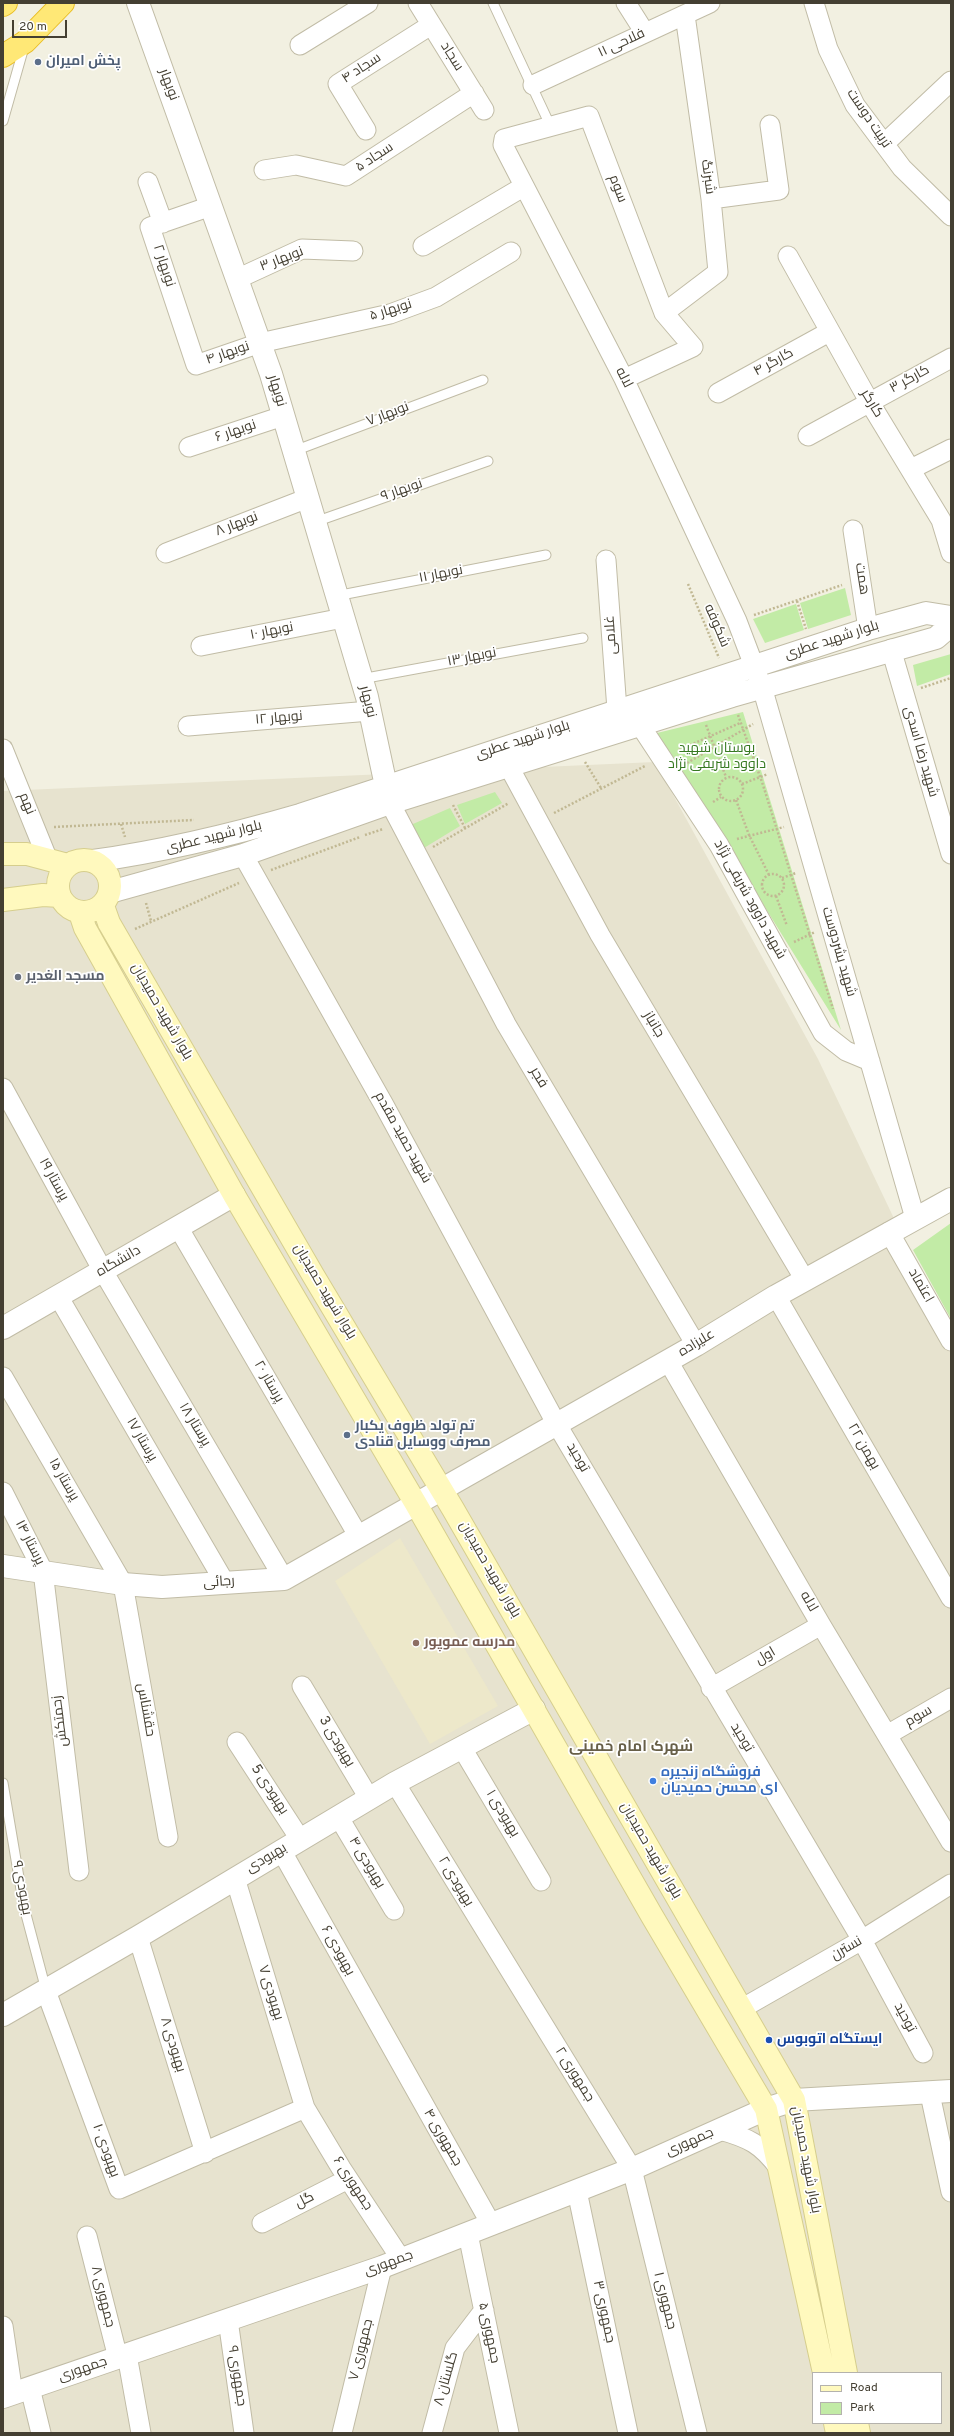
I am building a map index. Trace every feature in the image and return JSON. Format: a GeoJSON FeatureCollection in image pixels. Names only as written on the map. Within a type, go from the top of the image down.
{"type":"FeatureCollection","features":[{"type":"Feature","properties":{"kind":"highway"},"geometry":{"type":"LineString","coordinates":[[3,56],[25,42],[63,3]]}},
{"type":"Feature","properties":{"kind":"main road"},"geometry":{"type":"LineString","coordinates":[[3,854],[27,854],[58,862],[93,861],[104,868],[108,876],[106,899],[92,912],[80,913],[64,904],[60,896],[58,862]]}},
{"type":"Feature","properties":{"kind":"main road"},"geometry":{"type":"LineString","coordinates":[[3,900],[43,895],[60,896]]}},
{"type":"Feature","properties":{"kind":"main road","name":"بلوار شهید حمیدیان"},"geometry":{"type":"LineString","coordinates":[[106,899],[109,923],[313,1275],[442,1489],[794,2100],[827,2334],[824,2372]]}},
{"type":"Feature","properties":{"kind":"main road","name":"بلوار شهید حمیدیان"},"geometry":{"type":"LineString","coordinates":[[80,913],[85,928],[234,1195],[416,1504],[652,1916],[766,2109],[780,2168],[827,2334],[846,2372]]}},
{"type":"Feature","properties":{"kind":"main road"},"geometry":{"type":"LineString","coordinates":[[290,1290],[313,1275]]}},
{"type":"Feature","properties":{"kind":"main road"},"geometry":{"type":"LineString","coordinates":[[534,1709],[561,1695]]}},
{"type":"Feature","properties":{"kind":"main road"},"geometry":{"type":"LineString","coordinates":[[652,1916],[677,1899]]}},
{"type":"Feature","properties":{"kind":"street","name":"نوبهار"},"geometry":{"type":"LineString","coordinates":[[138,3],[260,343],[283,416],[370,711],[387,795]]}},
{"type":"Feature","properties":{"kind":"street"},"geometry":{"type":"LineString","coordinates":[[300,45],[368,3]]}},
{"type":"Feature","properties":{"kind":"street","name":"سجاد"},"geometry":{"type":"LineString","coordinates":[[418,3],[484,110]]}},
{"type":"Feature","properties":{"kind":"street"},"geometry":{"type":"LineString","coordinates":[[626,3],[645,33]]}},
{"type":"Feature","properties":{"kind":"street","name":"فلاحی ۱۱"},"geometry":{"type":"LineString","coordinates":[[533,85],[710,3]]}},
{"type":"Feature","properties":{"kind":"street","name":"تربیت دوست"},"geometry":{"type":"LineString","coordinates":[[814,3],[828,49],[852,98],[902,168],[951,216]]}},
{"type":"Feature","properties":{"kind":"street","name":"شبرنگ"},"geometry":{"type":"LineString","coordinates":[[664,314],[718,272],[710,199],[685,15]]}},
{"type":"Feature","properties":{"kind":"street","name":"سجاد ۴"},"geometry":{"type":"LineString","coordinates":[[366,130],[338,84],[432,25]]}},
{"type":"Feature","properties":{"kind":"street"},"geometry":{"type":"LineString","coordinates":[[884,144],[951,81]]}},
{"type":"Feature","properties":{"kind":"street","name":"سجاد ۵"},"geometry":{"type":"LineString","coordinates":[[264,170],[296,165],[346,176],[474,93]]}},
{"type":"Feature","properties":{"kind":"street","name":"سوم"},"geometry":{"type":"LineString","coordinates":[[550,125],[589,116],[664,314],[692,346],[624,379]]}},
{"type":"Feature","properties":{"kind":"street","name":"لاله"},"geometry":{"type":"LineString","coordinates":[[550,125],[504,139],[502,142],[523,187],[624,379],[737,621],[762,687]]}},
{"type":"Feature","properties":{"kind":"street"},"geometry":{"type":"LineString","coordinates":[[710,199],[779,190],[770,125]]}},
{"type":"Feature","properties":{"kind":"street"},"geometry":{"type":"LineString","coordinates":[[148,182],[163,223]]}},
{"type":"Feature","properties":{"kind":"street"},"geometry":{"type":"LineString","coordinates":[[423,246],[523,187]]}},
{"type":"Feature","properties":{"kind":"street","name":"نوبهار ۲"},"geometry":{"type":"LineString","coordinates":[[196,366],[150,227],[211,206]]}},
{"type":"Feature","properties":{"kind":"street","name":"نوبهار ۳"},"geometry":{"type":"LineString","coordinates":[[237,278],[302,249],[353,251]]}},
{"type":"Feature","properties":{"kind":"street","name":"نوبهار ۵"},"geometry":{"type":"LineString","coordinates":[[260,343],[390,314],[436,297],[511,252]]}},
{"type":"Feature","properties":{"kind":"street","name":"کارگر"},"geometry":{"type":"LineString","coordinates":[[788,256],[829,332],[870,403],[941,520],[951,553]]}},
{"type":"Feature","properties":{"kind":"street","name":"کارگر ۴"},"geometry":{"type":"LineString","coordinates":[[718,393],[829,332]]}},
{"type":"Feature","properties":{"kind":"street","name":"نوبهار ۴"},"geometry":{"type":"LineString","coordinates":[[196,366],[260,343]]}},
{"type":"Feature","properties":{"kind":"street","name":"کارگر ۳"},"geometry":{"type":"LineString","coordinates":[[808,436],[951,358]]}},
{"type":"Feature","properties":{"kind":"street","name":"نوبهار ۶"},"geometry":{"type":"LineString","coordinates":[[189,447],[283,416]]}},
{"type":"Feature","properties":{"kind":"street"},"geometry":{"type":"LineString","coordinates":[[911,469],[951,448]]}},
{"type":"Feature","properties":{"kind":"street","name":"نوبهار ۸"},"geometry":{"type":"LineString","coordinates":[[166,553],[308,498]]}},
{"type":"Feature","properties":{"kind":"street","name":"همت"},"geometry":{"type":"LineString","coordinates":[[853,530],[868,629]]}},
{"type":"Feature","properties":{"kind":"street","name":"غلامی"},"geometry":{"type":"LineString","coordinates":[[606,560],[617,710]]}},
{"type":"Feature","properties":{"kind":"street","name":"بلوار شهید عطری"},"geometry":{"type":"LineString","coordinates":[[106,899],[243,855],[387,795],[617,710],[719,664],[751,658],[926,613],[951,617]]}},
{"type":"Feature","properties":{"kind":"street","name":"نوبهار ۱۰"},"geometry":{"type":"LineString","coordinates":[[201,646],[343,618]]}},
{"type":"Feature","properties":{"kind":"street","name":"بلوار شهید عطری"},"geometry":{"type":"LineString","coordinates":[[93,861],[153,853],[225,837],[508,765],[762,687],[891,649],[936,638],[951,625]]}},
{"type":"Feature","properties":{"kind":"street","name":"شهید رضا اسدی"},"geometry":{"type":"LineString","coordinates":[[891,649],[951,854]]}},
{"type":"Feature","properties":{"kind":"street","name":"شهید بشردوست"},"geometry":{"type":"LineString","coordinates":[[762,687],[915,1218]]}},
{"type":"Feature","properties":{"kind":"street","name":"نوبهار ۱۲"},"geometry":{"type":"LineString","coordinates":[[188,726],[370,711]]}},
{"type":"Feature","properties":{"kind":"street","name":"شهید داوود شریفی نژاد"},"geometry":{"type":"LineString","coordinates":[[640,725],[720,845],[823,1033],[846,1051],[870,1061]]}},
{"type":"Feature","properties":{"kind":"street","name":"نهم"},"geometry":{"type":"LineString","coordinates":[[3,749],[58,862]]}},
{"type":"Feature","properties":{"kind":"street","name":"جانباز"},"geometry":{"type":"LineString","coordinates":[[508,765],[600,935],[805,1280]]}},
{"type":"Feature","properties":{"kind":"street","name":"فجر"},"geometry":{"type":"LineString","coordinates":[[387,795],[417,856],[506,1024],[696,1346]]}},
{"type":"Feature","properties":{"kind":"street","name":"شهید حمید مقدم"},"geometry":{"type":"LineString","coordinates":[[243,855],[388,1112],[556,1423]]}},
{"type":"Feature","properties":{"kind":"street","name":"پرستار ۱۹"},"geometry":{"type":"LineString","coordinates":[[3,1088],[103,1271]]}},
{"type":"Feature","properties":{"kind":"street","name":"دانشگاه"},"geometry":{"type":"LineString","coordinates":[[3,1328],[234,1195]]}},
{"type":"Feature","properties":{"kind":"street","name":"علیزاده"},"geometry":{"type":"LineString","coordinates":[[416,1504],[556,1423],[696,1346],[776,1296],[951,1199]]}},
{"type":"Feature","properties":{"kind":"street","name":"پرستار ۲۰"},"geometry":{"type":"LineString","coordinates":[[178,1227],[359,1537]]}},
{"type":"Feature","properties":{"kind":"street","name":"اعتماد"},"geometry":{"type":"LineString","coordinates":[[889,1232],[951,1341]]}},
{"type":"Feature","properties":{"kind":"street","name":"پرستار ۱۸"},"geometry":{"type":"LineString","coordinates":[[103,1271],[284,1579]]}},
{"type":"Feature","properties":{"kind":"street","name":"پرستار ۱۷"},"geometry":{"type":"LineString","coordinates":[[58,1296],[225,1583]]}},
{"type":"Feature","properties":{"kind":"street","name":"۲۲ بهمن"},"geometry":{"type":"LineString","coordinates":[[776,1296],[951,1598]]}},
{"type":"Feature","properties":{"kind":"street","name":"لاله"},"geometry":{"type":"LineString","coordinates":[[668,1361],[821,1625],[951,1842]]}},
{"type":"Feature","properties":{"kind":"street","name":"پرستار ۱۵"},"geometry":{"type":"LineString","coordinates":[[3,1377],[123,1584]]}},
{"type":"Feature","properties":{"kind":"street","name":"توحید"},"geometry":{"type":"LineString","coordinates":[[556,1423],[862,1940],[923,2054]]}},
{"type":"Feature","properties":{"kind":"street","name":"پرستار ۱۴"},"geometry":{"type":"LineString","coordinates":[[3,1492],[43,1571]]}},
{"type":"Feature","properties":{"kind":"street","name":"رجائی"},"geometry":{"type":"LineString","coordinates":[[3,1566],[123,1584],[162,1587],[284,1579],[416,1504]]}},
{"type":"Feature","properties":{"kind":"street","name":"زحمتکش"},"geometry":{"type":"LineString","coordinates":[[43,1571],[79,1871]]}},
{"type":"Feature","properties":{"kind":"street","name":"حقشناس"},"geometry":{"type":"LineString","coordinates":[[123,1584],[168,1837]]}},
{"type":"Feature","properties":{"kind":"street","name":"اول"},"geometry":{"type":"LineString","coordinates":[[712,1688],[821,1625]]}},
{"type":"Feature","properties":{"kind":"street","name":"بهبودی 3"},"geometry":{"type":"LineString","coordinates":[[302,1686],[369,1798]]}},
{"type":"Feature","properties":{"kind":"street","name":"سوم"},"geometry":{"type":"LineString","coordinates":[[887,1735],[951,1698]]}},
{"type":"Feature","properties":{"kind":"street","name":"بهبودی"},"geometry":{"type":"LineString","coordinates":[[3,2015],[138,1937],[395,1782],[534,1709]]}},
{"type":"Feature","properties":{"kind":"street","name":"بهبودی 5"},"geometry":{"type":"LineString","coordinates":[[237,1742],[300,1839]]}},
{"type":"Feature","properties":{"kind":"street","name":"بهبودی ۱"},"geometry":{"type":"LineString","coordinates":[[462,1748],[541,1881]]}},
{"type":"Feature","properties":{"kind":"street","name":"بهبودی ۲"},"geometry":{"type":"LineString","coordinates":[[395,1782],[516,1981]]}},
{"type":"Feature","properties":{"kind":"street","name":"بهبودی ۴"},"geometry":{"type":"LineString","coordinates":[[338,1816],[394,1910]]}},
{"type":"Feature","properties":{"kind":"street","name":"بهبودی ۶"},"geometry":{"type":"LineString","coordinates":[[281,1850],[393,2051]]}},
{"type":"Feature","properties":{"kind":"street","name":"بهبودی ۷"},"geometry":{"type":"LineString","coordinates":[[235,1878],[305,2108]]}},
{"type":"Feature","properties":{"kind":"street","name":"نسترن"},"geometry":{"type":"LineString","coordinates":[[741,2009],[862,1940],[951,1884]]}},
{"type":"Feature","properties":{"kind":"street","name":"بهبودی ۸"},"geometry":{"type":"LineString","coordinates":[[138,1937],[205,2153]]}},
{"type":"Feature","properties":{"kind":"street","name":"جمهوری ۲"},"geometry":{"type":"LineString","coordinates":[[516,1981],[632,2169]]}},
{"type":"Feature","properties":{"kind":"street","name":"بهبودی ۱۰"},"geometry":{"type":"LineString","coordinates":[[46,1991],[120,2189],[305,2108]]}},
{"type":"Feature","properties":{"kind":"street","name":"جمهوری ۴"},"geometry":{"type":"LineString","coordinates":[[393,2051],[491,2224]]}},
{"type":"Feature","properties":{"kind":"street"},"geometry":{"type":"LineString","coordinates":[[794,2100],[930,2094],[951,2091]]}},
{"type":"Feature","properties":{"kind":"street"},"geometry":{"type":"LineString","coordinates":[[930,2094],[951,2192]]}},
{"type":"Feature","properties":{"kind":"street","name":"جمهوری"},"geometry":{"type":"LineString","coordinates":[[15,2393],[392,2263],[632,2169],[766,2109],[794,2100]]}},
{"type":"Feature","properties":{"kind":"street","name":"جمهوری ۶"},"geometry":{"type":"LineString","coordinates":[[305,2108],[348,2179],[392,2263]]}},
{"type":"Feature","properties":{"kind":"street"},"geometry":{"type":"LineString","coordinates":[[720,2130],[747,2138],[767,2151],[780,2168]]}},
{"type":"Feature","properties":{"kind":"street","name":"جمهوری ۱"},"geometry":{"type":"LineString","coordinates":[[632,2169],[697,2433]]}},
{"type":"Feature","properties":{"kind":"street","name":"گل"},"geometry":{"type":"LineString","coordinates":[[262,2223],[348,2179]]}},
{"type":"Feature","properties":{"kind":"street","name":"جمهوری ۳"},"geometry":{"type":"LineString","coordinates":[[577,2191],[628,2433]]}},
{"type":"Feature","properties":{"kind":"street","name":"جمهوری ۵"},"geometry":{"type":"LineString","coordinates":[[468,2234],[509,2433]]}},
{"type":"Feature","properties":{"kind":"street","name":"جمهوری ۸"},"geometry":{"type":"LineString","coordinates":[[87,2236],[122,2356],[142,2433]]}},
{"type":"Feature","properties":{"kind":"street","name":"جمهوری ۷"},"geometry":{"type":"LineString","coordinates":[[342,2433],[392,2263]]}},
{"type":"Feature","properties":{"kind":"street","name":"گلستان ۸"},"geometry":{"type":"LineString","coordinates":[[432,2433],[455,2348],[484,2310]]}},
{"type":"Feature","properties":{"kind":"street","name":"جمهوری ۹"},"geometry":{"type":"LineString","coordinates":[[228,2320],[244,2433]]}},
{"type":"Feature","properties":{"kind":"street"},"geometry":{"type":"LineString","coordinates":[[3,2326],[15,2393],[42,2433]]}},
{"type":"Feature","properties":{"kind":"lane"},"geometry":{"type":"LineString","coordinates":[[493,3],[533,85],[550,125]]}},
{"type":"Feature","properties":{"kind":"lane"},"geometry":{"type":"LineString","coordinates":[[3,121],[25,42]]}},
{"type":"Feature","properties":{"kind":"lane","name":"نوبهار ۷"},"geometry":{"type":"LineString","coordinates":[[294,451],[483,380]]}},
{"type":"Feature","properties":{"kind":"lane","name":"نوبهار ۹"},"geometry":{"type":"LineString","coordinates":[[315,522],[488,461]]}},
{"type":"Feature","properties":{"kind":"lane","name":"نوبهار ۱۱"},"geometry":{"type":"LineString","coordinates":[[336,596],[546,555]]}},
{"type":"Feature","properties":{"kind":"lane","name":"نوبهار ۱۳"},"geometry":{"type":"LineString","coordinates":[[361,679],[583,638]]}},
{"type":"Feature","properties":{"kind":"lane","name":"بهبودی ۹"},"geometry":{"type":"LineString","coordinates":[[3,1783],[24,1907],[46,1991]]}},
{"type":"Feature","properties":{"kind":"path"},"geometry":{"type":"LineString","coordinates":[[737,621],[860,578]]}},
{"type":"Feature","properties":{"kind":"path","name":"شکوفه"},"geometry":{"type":"LineString","coordinates":[[688,584],[719,664]]}},
{"type":"Feature","properties":{"kind":"path"},"geometry":{"type":"LineString","coordinates":[[797,601],[806,632],[814,629]]}},
{"type":"Feature","properties":{"kind":"path"},"geometry":{"type":"LineString","coordinates":[[719,664],[751,658]]}},
{"type":"Feature","properties":{"kind":"path"},"geometry":{"type":"LineString","coordinates":[[904,694],[951,678]]}},
{"type":"Feature","properties":{"kind":"path"},"geometry":{"type":"LineString","coordinates":[[698,707],[726,777]]}},
{"type":"Feature","properties":{"kind":"path"},"geometry":{"type":"LineString","coordinates":[[538,821],[602,788],[714,746],[770,717]]}},
{"type":"Feature","properties":{"kind":"path"},"geometry":{"type":"LineString","coordinates":[[666,765],[710,735],[740,723]]}},
{"type":"Feature","properties":{"kind":"path"},"geometry":{"type":"LineString","coordinates":[[576,745],[602,788]]}},
{"type":"Feature","properties":{"kind":"path"},"geometry":{"type":"LineString","coordinates":[[742,784],[785,768]]}},
{"type":"Feature","properties":{"kind":"path"},"geometry":{"type":"LineString","coordinates":[[726,777],[738,779],[742,784],[741,796],[736,800],[728,801],[721,797],[718,790],[720,782],[726,777]]}},
{"type":"Feature","properties":{"kind":"path"},"geometry":{"type":"LineString","coordinates":[[417,856],[524,794]]}},
{"type":"Feature","properties":{"kind":"path"},"geometry":{"type":"LineString","coordinates":[[736,800],[749,835],[769,874]]}},
{"type":"Feature","properties":{"kind":"path"},"geometry":{"type":"LineString","coordinates":[[452,804],[465,828]]}},
{"type":"Feature","properties":{"kind":"path"},"geometry":{"type":"LineString","coordinates":[[58,862],[54,826],[196,820]]}},
{"type":"Feature","properties":{"kind":"path"},"geometry":{"type":"LineString","coordinates":[[720,845],[749,835],[776,830],[800,820]]}},
{"type":"Feature","properties":{"kind":"path"},"geometry":{"type":"LineString","coordinates":[[769,874],[776,874],[782,878],[784,885],[782,892],[776,896],[768,895],[762,889],[762,880],[769,874]]}},
{"type":"Feature","properties":{"kind":"path"},"geometry":{"type":"LineString","coordinates":[[776,949],[831,926]]}},
{"type":"Feature","properties":{"kind":"shaded area"},"geometry":{"type":"Polygon","coordinates":[[[655,762],[818,1059],[951,1338],[951,2433],[3,2433],[3,791],[655,762]]]}},
{"type":"Feature","properties":{"kind":"shaded area","name":"مدرسه عموپور"},"geometry":{"type":"Polygon","coordinates":[[[400,1538],[498,1706],[430,1744],[335,1581],[400,1538]]]}},
{"type":"Feature","properties":{"kind":"green space"},"geometry":{"type":"Polygon","coordinates":[[[845,588],[851,615],[808,629],[800,603],[845,588]]]}},
{"type":"Feature","properties":{"kind":"green space"},"geometry":{"type":"Polygon","coordinates":[[[796,604],[804,630],[765,643],[753,619],[796,604]]]}},
{"type":"Feature","properties":{"kind":"green space"},"geometry":{"type":"Polygon","coordinates":[[[951,654],[951,674],[917,686],[913,665],[951,654]]]}},
{"type":"Feature","properties":{"kind":"green space","name":"بوستان شهید داوود شریفی نژاد"},"geometry":{"type":"Polygon","coordinates":[[[743,712],[841,1030],[657,733],[743,712]]]}},
{"type":"Feature","properties":{"kind":"green space"},"geometry":{"type":"Polygon","coordinates":[[[495,792],[502,803],[465,824],[457,805],[495,792]]]}},
{"type":"Feature","properties":{"kind":"green space"},"geometry":{"type":"Polygon","coordinates":[[[450,808],[460,826],[419,851],[406,827],[450,808]]]}},
{"type":"Feature","properties":{"kind":"green space"},"geometry":{"type":"Polygon","coordinates":[[[951,1223],[951,1319],[913,1250],[951,1223]]]}},
{"type":"Feature","properties":{"kind":"place","name":"پخش امیران"},"geometry":{"type":"Point","coordinates":[38,62]}},
{"type":"Feature","properties":{"kind":"place","name":"مسجد الغدیر"},"geometry":{"type":"Point","coordinates":[18,977]}},
{"type":"Feature","properties":{"kind":"place","name":"تم تولد ظروف یکبار مصرف ووسایل قنادی"},"geometry":{"type":"Point","coordinates":[347,1435]}},
{"type":"Feature","properties":{"kind":"place","name":"مدرسه عموپور"},"geometry":{"type":"Point","coordinates":[416,1643]}},
{"type":"Feature","properties":{"kind":"place","name":"فروشگاه زنجیره ای محسن حمیدیان"},"geometry":{"type":"Point","coordinates":[653,1781]}},
{"type":"Feature","properties":{"kind":"place","name":"ایستگاه اتوبوس"},"geometry":{"type":"Point","coordinates":[769,2040]}},
{"type":"Feature","properties":{"kind":"district","name":"شهرک امام خمینی"},"geometry":{"type":"Point","coordinates":[631,1748]}}]}
